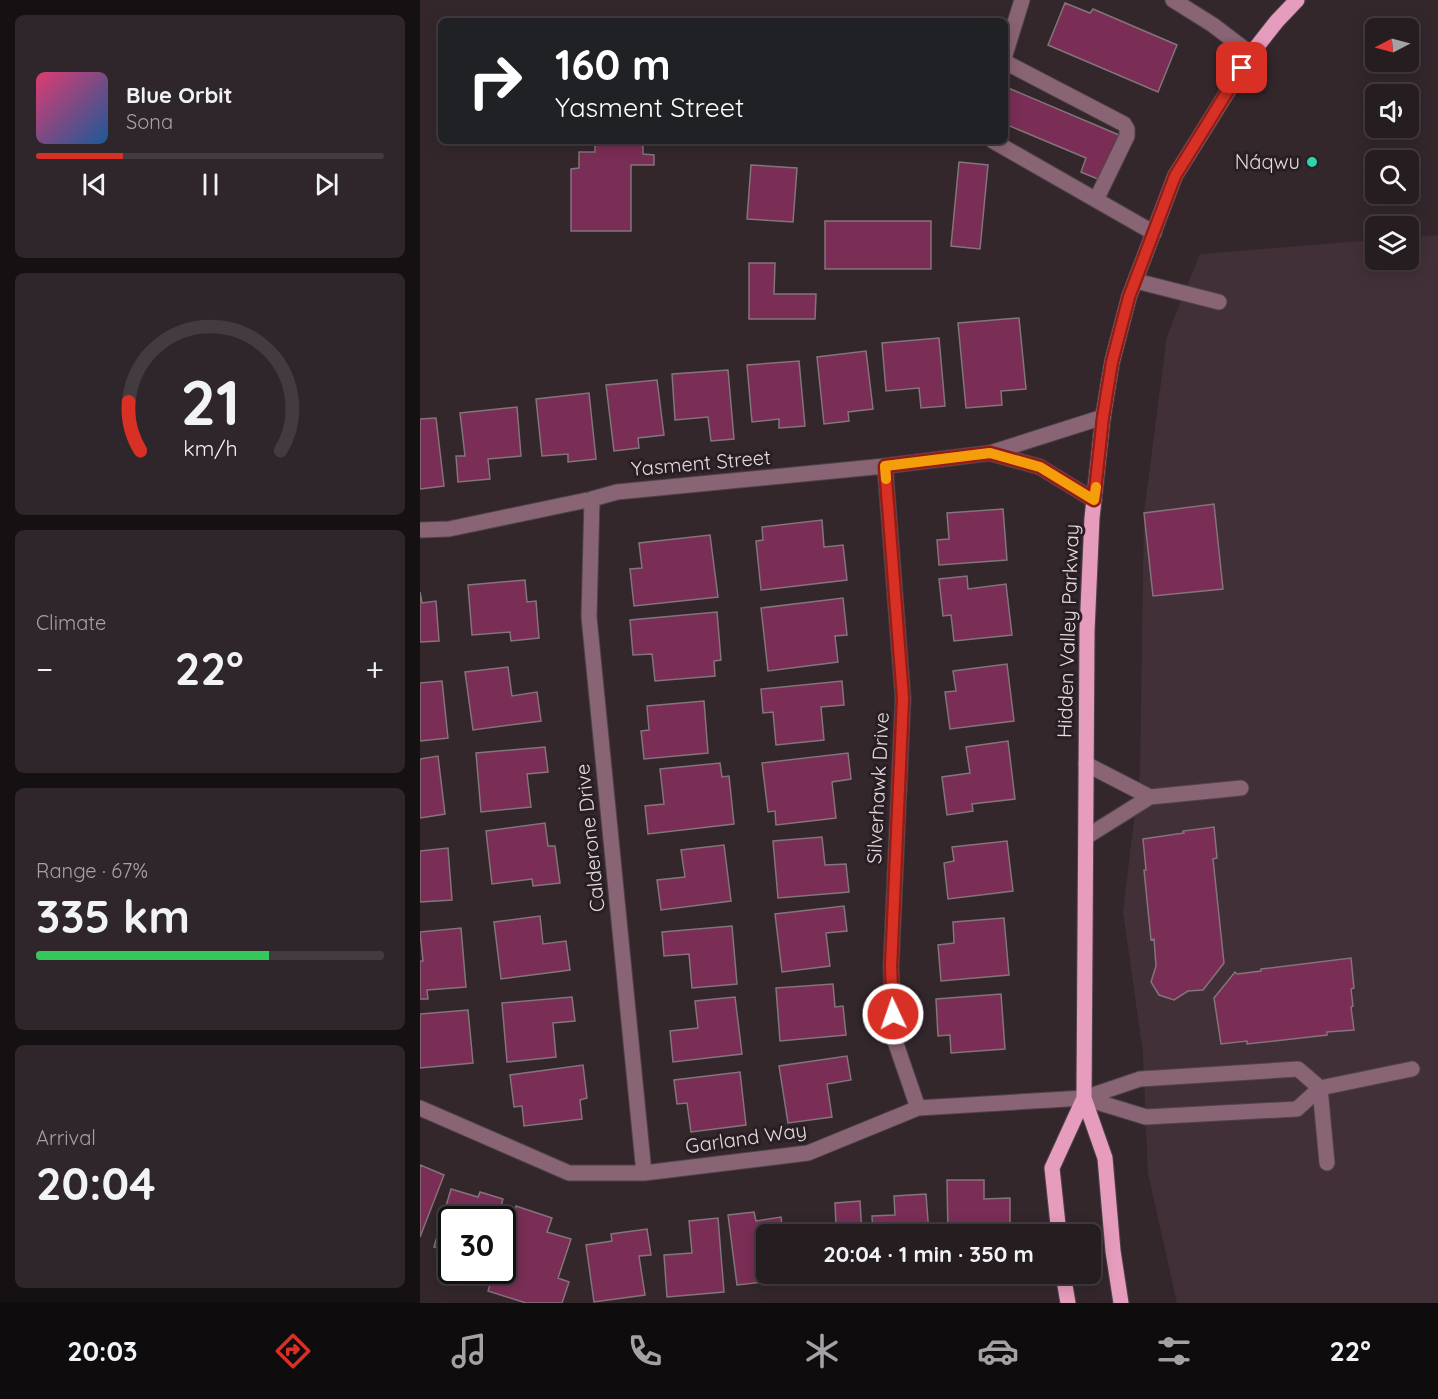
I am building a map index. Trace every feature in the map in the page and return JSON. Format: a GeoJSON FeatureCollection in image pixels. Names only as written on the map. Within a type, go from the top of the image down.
{"type":"FeatureCollection","features":[{"type":"Feature","properties":{"kind":"main road","name":"Hidden Valley Parkway"},"geometry":{"type":"LineString","coordinates":[[1121,1303],[1113,1251],[1105,1158],[1084,1098],[1087,631],[1094,500],[1103,417],[1112,362],[1129,297],[1175,176],[1251,54],[1297,0]]}},
{"type":"Feature","properties":{"kind":"main road","name":"Hidden Valley Parkway"},"geometry":{"type":"LineString","coordinates":[[1058,1224],[1052,1168],[1084,1098]]}},
{"type":"Feature","properties":{"kind":"main road"},"geometry":{"type":"LineString","coordinates":[[1065,1284],[1068,1303]]}},
{"type":"Feature","properties":{"kind":"street"},"geometry":{"type":"LineString","coordinates":[[1008,45],[1022,0]]}},
{"type":"Feature","properties":{"kind":"street"},"geometry":{"type":"LineString","coordinates":[[1173,0],[1251,54]]}},
{"type":"Feature","properties":{"kind":"street"},"geometry":{"type":"LineString","coordinates":[[1008,64],[1124,124],[1127,136],[1096,200]]}},
{"type":"Feature","properties":{"kind":"street"},"geometry":{"type":"LineString","coordinates":[[998,144],[1154,233]]}},
{"type":"Feature","properties":{"kind":"street"},"geometry":{"type":"LineString","coordinates":[[1136,280],[1219,302]]}},
{"type":"Feature","properties":{"kind":"street","name":"Yasment Street"},"geometry":{"type":"LineString","coordinates":[[420,530],[449,529],[617,492],[885,466],[990,453],[1103,417]]}},
{"type":"Feature","properties":{"kind":"street","name":"Yasment Street"},"geometry":{"type":"LineString","coordinates":[[990,453],[1040,467],[1094,500]]}},
{"type":"Feature","properties":{"kind":"street","name":"Silverhawk Drive"},"geometry":{"type":"LineString","coordinates":[[885,466],[903,698],[891,967],[894,1038],[918,1107]]}},
{"type":"Feature","properties":{"kind":"street","name":"Calderone Drive"},"geometry":{"type":"LineString","coordinates":[[592,499],[589,617],[644,1173]]}},
{"type":"Feature","properties":{"kind":"street"},"geometry":{"type":"LineString","coordinates":[[1086,764],[1150,797]]}},
{"type":"Feature","properties":{"kind":"street"},"geometry":{"type":"LineString","coordinates":[[1086,837],[1150,797],[1240,788]]}},
{"type":"Feature","properties":{"kind":"street"},"geometry":{"type":"LineString","coordinates":[[1084,1098],[1146,1117],[1238,1114],[1298,1109],[1320,1089],[1412,1069]]}},
{"type":"Feature","properties":{"kind":"street"},"geometry":{"type":"LineString","coordinates":[[1084,1098],[1140,1079],[1298,1070],[1320,1089],[1327,1163]]}},
{"type":"Feature","properties":{"kind":"street","name":"Garland Way"},"geometry":{"type":"LineString","coordinates":[[420,1108],[569,1173],[644,1173],[808,1153],[918,1107],[1084,1098]]}},
{"type":"Feature","properties":{"kind":"shaded area"},"geometry":{"type":"Polygon","coordinates":[[[1438,235],[1438,1303],[1177,1303],[1148,1173],[1143,1053],[1123,912],[1140,771],[1144,513],[1167,336],[1200,254],[1365,241],[1365,270],[1419,270],[1419,237],[1438,235]]]}},
{"type":"Feature","properties":{"kind":"building"},"geometry":{"type":"Polygon","coordinates":[[[1065,3],[1090,13],[1093,9],[1177,45],[1158,92],[1048,45],[1065,3]]]}},
{"type":"Feature","properties":{"kind":"building"},"geometry":{"type":"Polygon","coordinates":[[[1008,88],[1119,135],[1100,180],[1081,172],[1086,158],[1008,125],[1008,88]]]}},
{"type":"Feature","properties":{"kind":"building"},"geometry":{"type":"Polygon","coordinates":[[[595,144],[643,144],[643,154],[654,155],[654,165],[631,165],[631,231],[571,231],[571,169],[579,168],[579,152],[595,152],[595,144]]]}},
{"type":"Feature","properties":{"kind":"building"},"geometry":{"type":"Polygon","coordinates":[[[959,162],[988,165],[980,249],[951,246],[959,162]]]}},
{"type":"Feature","properties":{"kind":"building"},"geometry":{"type":"Polygon","coordinates":[[[751,165],[797,168],[793,222],[747,219],[751,165]]]}},
{"type":"Feature","properties":{"kind":"building"},"geometry":{"type":"Polygon","coordinates":[[[825,221],[931,221],[931,269],[825,269],[825,221]]]}},
{"type":"Feature","properties":{"kind":"building"},"geometry":{"type":"Polygon","coordinates":[[[749,263],[775,263],[774,294],[816,294],[815,319],[749,319],[749,263]]]}},
{"type":"Feature","properties":{"kind":"building"},"geometry":{"type":"Polygon","coordinates":[[[1019,318],[1026,389],[1001,391],[1002,405],[966,408],[958,323],[1019,318]]]}},
{"type":"Feature","properties":{"kind":"building"},"geometry":{"type":"Polygon","coordinates":[[[939,338],[945,406],[921,408],[919,388],[886,391],[882,343],[939,338]]]}},
{"type":"Feature","properties":{"kind":"building"},"geometry":{"type":"Polygon","coordinates":[[[866,351],[873,409],[848,412],[849,421],[824,424],[817,357],[866,351]]]}},
{"type":"Feature","properties":{"kind":"building"},"geometry":{"type":"Polygon","coordinates":[[[799,361],[805,426],[779,428],[779,419],[752,422],[747,365],[799,361]]]}},
{"type":"Feature","properties":{"kind":"building"},"geometry":{"type":"Polygon","coordinates":[[[728,370],[734,439],[711,441],[708,417],[675,420],[672,374],[728,370]]]}},
{"type":"Feature","properties":{"kind":"building"},"geometry":{"type":"Polygon","coordinates":[[[657,380],[664,435],[638,438],[639,448],[614,451],[606,385],[657,380]]]}},
{"type":"Feature","properties":{"kind":"building"},"geometry":{"type":"Polygon","coordinates":[[[589,393],[596,459],[568,462],[568,454],[542,456],[536,399],[589,393]]]}},
{"type":"Feature","properties":{"kind":"building"},"geometry":{"type":"Polygon","coordinates":[[[517,407],[521,456],[488,459],[490,479],[458,482],[456,456],[465,456],[460,413],[517,407]]]}},
{"type":"Feature","properties":{"kind":"building"},"geometry":{"type":"Polygon","coordinates":[[[436,418],[444,486],[420,489],[420,419],[436,418]]]}},
{"type":"Feature","properties":{"kind":"building"},"geometry":{"type":"Polygon","coordinates":[[[1214,504],[1223,589],[1153,596],[1144,513],[1214,504]]]}},
{"type":"Feature","properties":{"kind":"building"},"geometry":{"type":"Polygon","coordinates":[[[1003,509],[1007,560],[939,565],[937,540],[949,539],[947,513],[1003,509]]]}},
{"type":"Feature","properties":{"kind":"building"},"geometry":{"type":"Polygon","coordinates":[[[822,520],[824,547],[843,545],[847,580],[761,590],[756,541],[763,540],[762,527],[822,520]]]}},
{"type":"Feature","properties":{"kind":"building"},"geometry":{"type":"Polygon","coordinates":[[[710,535],[718,597],[634,606],[630,569],[642,568],[639,543],[710,535]]]}},
{"type":"Feature","properties":{"kind":"building"},"geometry":{"type":"Polygon","coordinates":[[[967,576],[968,589],[1006,584],[1012,635],[954,641],[951,615],[943,616],[939,579],[967,576]]]}},
{"type":"Feature","properties":{"kind":"building"},"geometry":{"type":"Polygon","coordinates":[[[525,580],[527,602],[536,601],[539,638],[511,641],[510,632],[472,635],[468,585],[525,580]]]}},
{"type":"Feature","properties":{"kind":"building"},"geometry":{"type":"Polygon","coordinates":[[[420,592],[422,603],[436,601],[439,641],[420,642],[420,592]]]}},
{"type":"Feature","properties":{"kind":"building"},"geometry":{"type":"Polygon","coordinates":[[[843,598],[847,635],[835,636],[838,662],[768,671],[761,608],[843,598]]]}},
{"type":"Feature","properties":{"kind":"building"},"geometry":{"type":"Polygon","coordinates":[[[717,612],[721,660],[714,661],[715,676],[655,681],[652,654],[633,655],[630,620],[717,612]]]}},
{"type":"Feature","properties":{"kind":"building"},"geometry":{"type":"Polygon","coordinates":[[[1007,664],[1014,721],[950,729],[945,692],[956,691],[953,671],[1007,664]]]}},
{"type":"Feature","properties":{"kind":"building"},"geometry":{"type":"Polygon","coordinates":[[[508,667],[512,696],[537,692],[541,721],[473,730],[465,672],[508,667]]]}},
{"type":"Feature","properties":{"kind":"building"},"geometry":{"type":"Polygon","coordinates":[[[442,681],[448,738],[420,741],[420,683],[442,681]]]}},
{"type":"Feature","properties":{"kind":"building"},"geometry":{"type":"Polygon","coordinates":[[[842,681],[844,705],[821,707],[824,740],[776,745],[773,712],[763,713],[761,689],[842,681]]]}},
{"type":"Feature","properties":{"kind":"building"},"geometry":{"type":"Polygon","coordinates":[[[704,701],[708,753],[644,759],[641,731],[649,730],[647,706],[704,701]]]}},
{"type":"Feature","properties":{"kind":"building"},"geometry":{"type":"Polygon","coordinates":[[[1008,741],[1015,799],[972,804],[973,811],[947,815],[942,777],[970,773],[966,747],[1008,741]]]}},
{"type":"Feature","properties":{"kind":"building"},"geometry":{"type":"Polygon","coordinates":[[[545,747],[548,772],[527,774],[531,807],[481,812],[476,753],[545,747]]]}},
{"type":"Feature","properties":{"kind":"building"},"geometry":{"type":"Polygon","coordinates":[[[848,753],[851,779],[832,782],[836,818],[776,825],[775,811],[768,812],[762,763],[848,753]]]}},
{"type":"Feature","properties":{"kind":"building"},"geometry":{"type":"Polygon","coordinates":[[[438,756],[445,814],[420,818],[420,759],[438,756]]]}},
{"type":"Feature","properties":{"kind":"building"},"geometry":{"type":"Polygon","coordinates":[[[720,763],[722,777],[729,776],[734,824],[648,834],[645,806],[664,804],[660,769],[720,763]]]}},
{"type":"Feature","properties":{"kind":"building"},"geometry":{"type":"Polygon","coordinates":[[[545,823],[548,846],[555,846],[560,883],[533,886],[532,879],[492,884],[486,831],[545,823]]]}},
{"type":"Feature","properties":{"kind":"building"},"geometry":{"type":"Polygon","coordinates":[[[1214,827],[1217,858],[1213,859],[1224,963],[1203,990],[1188,991],[1174,1000],[1159,995],[1151,982],[1156,966],[1154,939],[1151,940],[1143,839],[1214,827]]]}},
{"type":"Feature","properties":{"kind":"building"},"geometry":{"type":"Polygon","coordinates":[[[822,837],[825,865],[846,864],[849,892],[778,898],[773,841],[822,837]]]}},
{"type":"Feature","properties":{"kind":"building"},"geometry":{"type":"Polygon","coordinates":[[[1007,841],[1013,891],[948,899],[944,863],[954,861],[952,847],[1007,841]]]}},
{"type":"Feature","properties":{"kind":"building"},"geometry":{"type":"Polygon","coordinates":[[[724,845],[731,901],[661,910],[657,880],[685,877],[681,850],[724,845]]]}},
{"type":"Feature","properties":{"kind":"building"},"geometry":{"type":"Polygon","coordinates":[[[448,848],[452,900],[420,902],[420,851],[448,848]]]}},
{"type":"Feature","properties":{"kind":"building"},"geometry":{"type":"Polygon","coordinates":[[[844,906],[847,931],[826,933],[830,966],[782,972],[775,914],[844,906]]]}},
{"type":"Feature","properties":{"kind":"building"},"geometry":{"type":"Polygon","coordinates":[[[540,916],[543,944],[566,941],[570,970],[501,979],[494,922],[540,916]]]}},
{"type":"Feature","properties":{"kind":"building"},"geometry":{"type":"Polygon","coordinates":[[[1004,918],[1009,975],[941,981],[938,945],[954,943],[953,922],[1004,918]]]}},
{"type":"Feature","properties":{"kind":"building"},"geometry":{"type":"Polygon","coordinates":[[[732,926],[737,984],[692,988],[689,954],[664,956],[662,932],[732,926]]]}},
{"type":"Feature","properties":{"kind":"building"},"geometry":{"type":"Polygon","coordinates":[[[461,928],[466,987],[427,990],[428,999],[420,999],[420,961],[423,961],[420,932],[461,928]]]}},
{"type":"Feature","properties":{"kind":"building"},"geometry":{"type":"Polygon","coordinates":[[[1351,958],[1354,988],[1351,989],[1353,1006],[1351,1007],[1354,1030],[1247,1044],[1247,1041],[1221,1044],[1214,998],[1235,972],[1237,974],[1351,958]]]}},
{"type":"Feature","properties":{"kind":"building"},"geometry":{"type":"Polygon","coordinates":[[[833,984],[835,1007],[843,1006],[846,1035],[780,1041],[776,988],[833,984]]]}},
{"type":"Feature","properties":{"kind":"building"},"geometry":{"type":"Polygon","coordinates":[[[1001,994],[1005,1049],[951,1053],[950,1035],[938,1036],[936,999],[1001,994]]]}},
{"type":"Feature","properties":{"kind":"building"},"geometry":{"type":"Polygon","coordinates":[[[572,997],[575,1021],[553,1023],[556,1057],[507,1062],[502,1003],[572,997]]]}},
{"type":"Feature","properties":{"kind":"building"},"geometry":{"type":"Polygon","coordinates":[[[735,997],[742,1054],[673,1062],[670,1031],[698,1028],[695,1001],[735,997]]]}},
{"type":"Feature","properties":{"kind":"building"},"geometry":{"type":"Polygon","coordinates":[[[468,1010],[473,1063],[420,1068],[420,1014],[468,1010]]]}},
{"type":"Feature","properties":{"kind":"building"},"geometry":{"type":"Polygon","coordinates":[[[847,1056],[851,1080],[827,1084],[832,1117],[788,1123],[779,1066],[847,1056]]]}},
{"type":"Feature","properties":{"kind":"building"},"geometry":{"type":"Polygon","coordinates":[[[583,1065],[587,1098],[580,1100],[582,1119],[524,1126],[522,1106],[514,1107],[510,1075],[583,1065]]]}},
{"type":"Feature","properties":{"kind":"building"},"geometry":{"type":"Polygon","coordinates":[[[740,1072],[746,1125],[691,1132],[687,1103],[677,1104],[674,1080],[740,1072]]]}},
{"type":"Feature","properties":{"kind":"building"},"geometry":{"type":"Polygon","coordinates":[[[420,1165],[444,1175],[420,1237],[420,1165]]]}},
{"type":"Feature","properties":{"kind":"building"},"geometry":{"type":"Polygon","coordinates":[[[947,1180],[984,1180],[984,1199],[1010,1198],[1010,1224],[948,1224],[947,1180]]]}},
{"type":"Feature","properties":{"kind":"building"},"geometry":{"type":"Polygon","coordinates":[[[451,1189],[478,1197],[480,1192],[503,1199],[501,1206],[446,1206],[451,1189]]]}},
{"type":"Feature","properties":{"kind":"building"},"geometry":{"type":"Polygon","coordinates":[[[926,1194],[928,1224],[872,1224],[872,1216],[895,1215],[894,1196],[926,1194]]]}},
{"type":"Feature","properties":{"kind":"building"},"geometry":{"type":"Polygon","coordinates":[[[860,1201],[861,1224],[836,1224],[835,1203],[860,1201]]]}},
{"type":"Feature","properties":{"kind":"building"},"geometry":{"type":"Polygon","coordinates":[[[516,1206],[552,1218],[547,1232],[571,1239],[558,1278],[569,1282],[562,1303],[526,1303],[488,1291],[490,1284],[516,1284],[516,1206]]]}},
{"type":"Feature","properties":{"kind":"building"},"geometry":{"type":"Polygon","coordinates":[[[754,1212],[756,1221],[781,1217],[782,1224],[756,1224],[756,1283],[737,1285],[728,1215],[754,1212]]]}},
{"type":"Feature","properties":{"kind":"building"},"geometry":{"type":"Polygon","coordinates":[[[718,1218],[724,1292],[667,1297],[664,1255],[692,1253],[689,1221],[718,1218]]]}},
{"type":"Feature","properties":{"kind":"building"},"geometry":{"type":"Polygon","coordinates":[[[647,1229],[651,1255],[639,1256],[645,1295],[594,1302],[586,1245],[612,1241],[611,1234],[647,1229]]]}},
{"type":"Feature","properties":{"kind":"building"},"geometry":{"type":"Polygon","coordinates":[[[438,1233],[438,1248],[434,1247],[438,1233]]]}},
{"type":"Feature","properties":{"kind":"slow traffic"},"geometry":{"type":"LineString","coordinates":[[886,479],[885,466],[990,453],[1040,467],[1094,500],[1096,487]]}},
{"type":"Feature","properties":{"kind":"place","name":"Náqwu"},"geometry":{"type":"Point","coordinates":[1312,162]}},
{"type":"Feature","properties":{"kind":"route"},"geometry":{"type":"LineString","coordinates":[[893,1014],[891,967],[903,698],[885,466],[990,453],[1040,467],[1094,500],[1103,417],[1112,362],[1129,297],[1175,176],[1242,68]]}}]}
